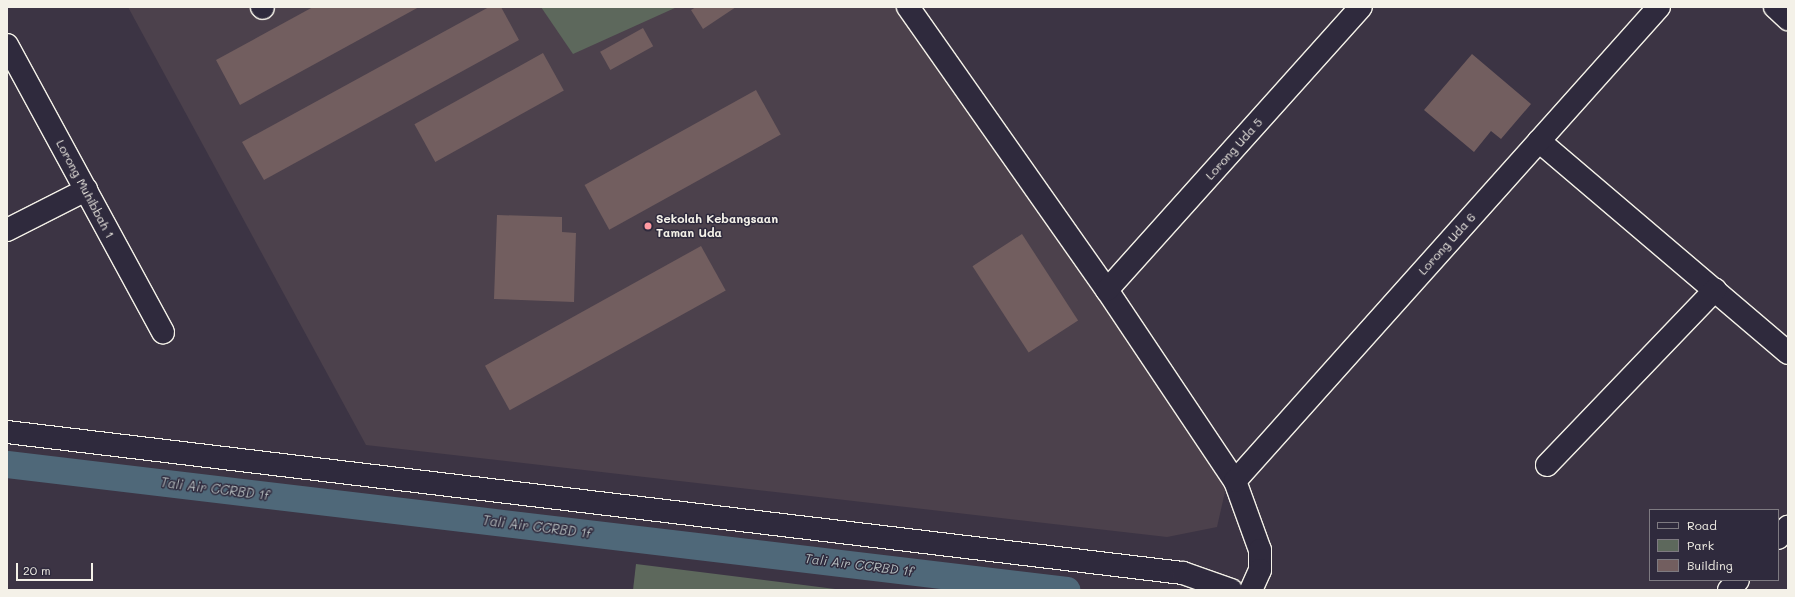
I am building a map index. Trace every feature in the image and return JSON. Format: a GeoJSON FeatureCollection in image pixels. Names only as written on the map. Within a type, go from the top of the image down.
{"type":"FeatureCollection","features":[{"type":"Feature","properties":{"kind":"street"},"geometry":{"type":"LineString","coordinates":[[908,7],[1107,290],[1236,481],[1260,550],[1260,570],[1251,590]]}},
{"type":"Feature","properties":{"kind":"street","name":"Lorong Uda 5"},"geometry":{"type":"LineString","coordinates":[[1107,290],[1361,7]]}},
{"type":"Feature","properties":{"kind":"street","name":"Lorong Uda 6"},"geometry":{"type":"LineString","coordinates":[[1236,481],[1658,7]]}},
{"type":"Feature","properties":{"kind":"street"},"geometry":{"type":"LineString","coordinates":[[1774,7],[1788,19]]}},
{"type":"Feature","properties":{"kind":"street","name":"Lorong Muhibbah 1"},"geometry":{"type":"LineString","coordinates":[[7,45],[163,332]]}},
{"type":"Feature","properties":{"kind":"street"},"geometry":{"type":"LineString","coordinates":[[1538,141],[1788,353]]}},
{"type":"Feature","properties":{"kind":"street"},"geometry":{"type":"LineString","coordinates":[[7,230],[86,190]]}},
{"type":"Feature","properties":{"kind":"street"},"geometry":{"type":"LineString","coordinates":[[1547,465],[1715,290]]}},
{"type":"Feature","properties":{"kind":"street"},"geometry":{"type":"LineString","coordinates":[[7,432],[1183,573],[1231,590]]}},
{"type":"Feature","properties":{"kind":"street"},"geometry":{"type":"LineString","coordinates":[[1779,537],[1788,527]]}},
{"type":"Feature","properties":{"kind":"street"},"geometry":{"type":"LineString","coordinates":[[1729,590],[1737,581]]}},
{"type":"Feature","properties":{"kind":"shaded area","name":"Sekolah Kebangsaan Taman Uda"},"geometry":{"type":"Polygon","coordinates":[[[128,7],[900,7],[1227,483],[1217,527],[1167,537],[366,445],[128,7]]]}},
{"type":"Feature","properties":{"kind":"green space"},"geometry":{"type":"Polygon","coordinates":[[[541,7],[677,7],[573,54],[541,7]]]}},
{"type":"Feature","properties":{"kind":"green space"},"geometry":{"type":"Polygon","coordinates":[[[636,564],[843,590],[633,590],[636,564]]]}},
{"type":"Feature","properties":{"kind":"building"},"geometry":{"type":"Polygon","coordinates":[[[313,7],[419,7],[240,105],[216,60],[313,7]]]}},
{"type":"Feature","properties":{"kind":"building"},"geometry":{"type":"Polygon","coordinates":[[[489,7],[501,7],[519,40],[264,180],[242,142],[489,7]]]}},
{"type":"Feature","properties":{"kind":"building"},"geometry":{"type":"Polygon","coordinates":[[[696,7],[736,7],[703,29],[691,10],[696,7]]]}},
{"type":"Feature","properties":{"kind":"building"},"geometry":{"type":"Polygon","coordinates":[[[643,28],[653,46],[610,70],[600,52],[643,28]]]}},
{"type":"Feature","properties":{"kind":"building"},"geometry":{"type":"Polygon","coordinates":[[[543,53],[564,91],[435,162],[414,124],[543,53]]]}},
{"type":"Feature","properties":{"kind":"building"},"geometry":{"type":"Polygon","coordinates":[[[1472,54],[1531,104],[1501,139],[1491,131],[1474,152],[1424,110],[1472,54]]]}},
{"type":"Feature","properties":{"kind":"building"},"geometry":{"type":"Polygon","coordinates":[[[756,90],[781,135],[609,230],[585,185],[756,90]]]}},
{"type":"Feature","properties":{"kind":"building"},"geometry":{"type":"Polygon","coordinates":[[[497,215],[562,217],[562,232],[576,233],[574,302],[494,299],[497,215]]]}},
{"type":"Feature","properties":{"kind":"building"},"geometry":{"type":"Polygon","coordinates":[[[1022,234],[1078,320],[1029,353],[973,266],[1022,234]]]}},
{"type":"Feature","properties":{"kind":"building"},"geometry":{"type":"Polygon","coordinates":[[[701,246],[726,291],[510,410],[485,366],[701,246]]]}},
{"type":"Feature","properties":{"kind":"waterway","name":"Tali Air CCRBD 1f"},"geometry":{"type":"LineString","coordinates":[[7,464],[1067,590]]}},
{"type":"Feature","properties":{"kind":"place","name":"Sekolah Kebangsaan Taman Uda"},"geometry":{"type":"Point","coordinates":[648,226]}}]}
